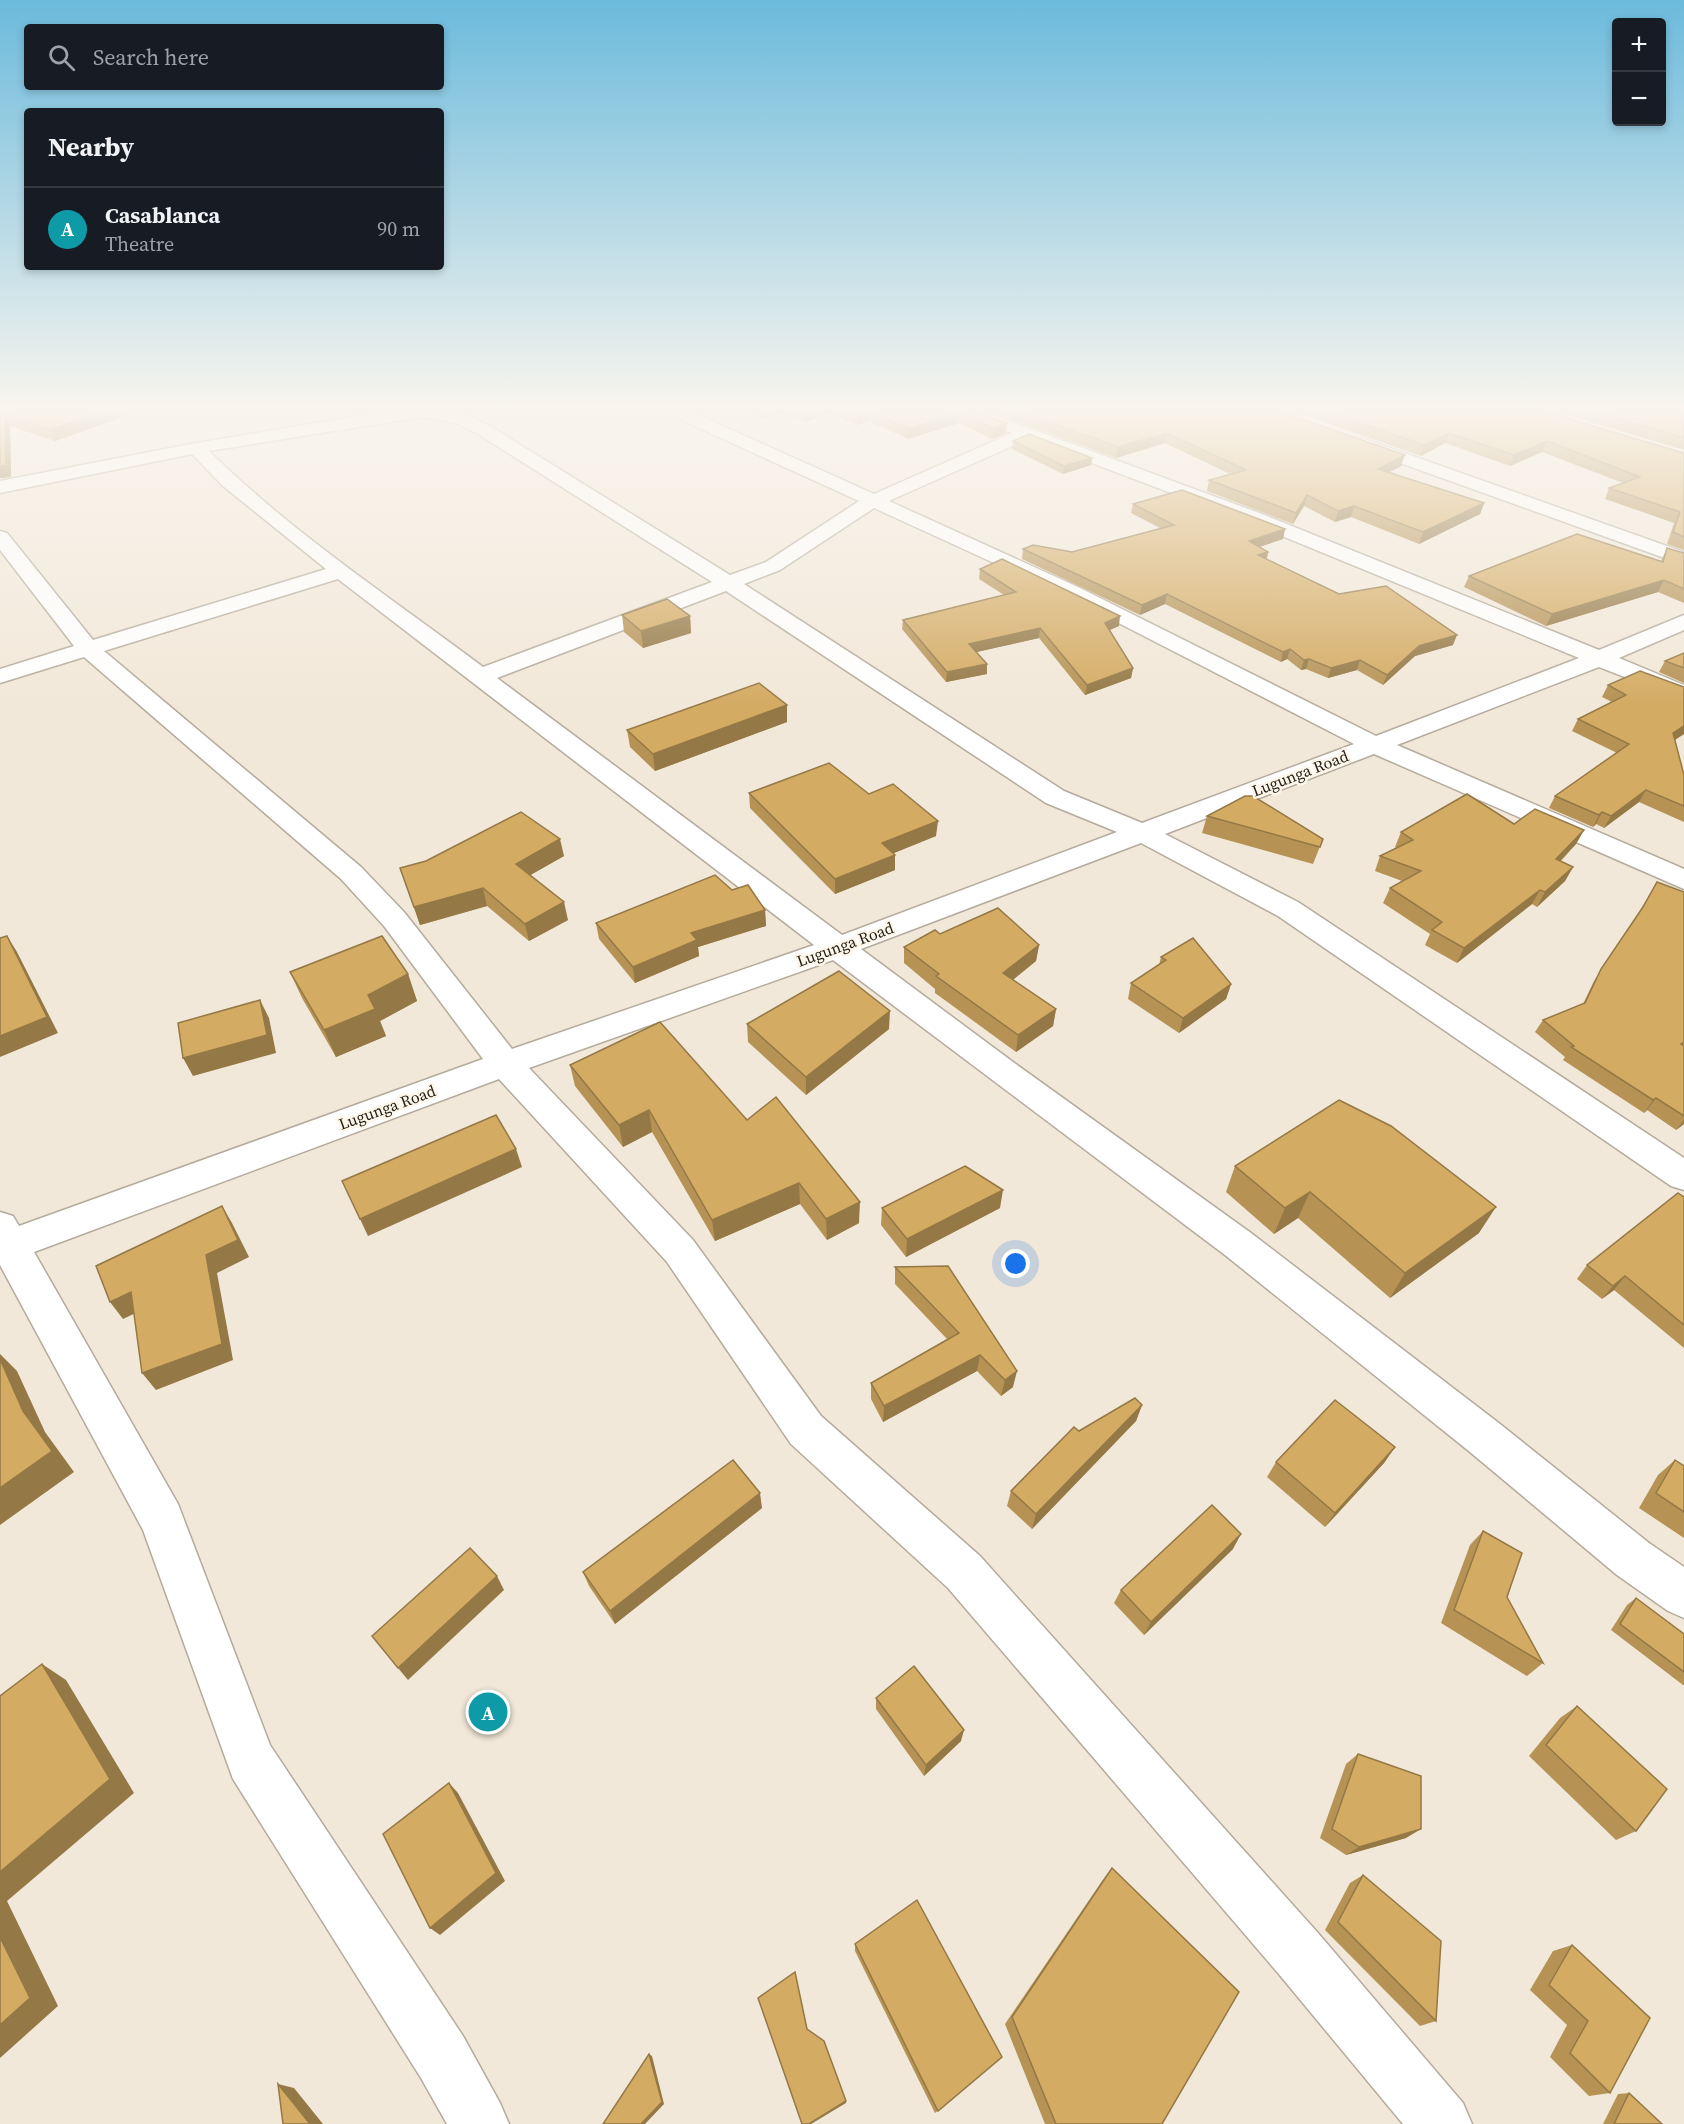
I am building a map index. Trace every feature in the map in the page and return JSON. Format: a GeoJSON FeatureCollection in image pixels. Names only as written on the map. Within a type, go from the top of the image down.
{"type":"FeatureCollection","features":[{"type":"Feature","properties":{"kind":"street"},"geometry":{"type":"LineString","coordinates":[[261,507],[341,571],[1001,1071],[1238,1244],[1633,1559],[1684,1596]]}},
{"type":"Feature","properties":{"kind":"street"},"geometry":{"type":"LineString","coordinates":[[607,507],[727,582],[1055,797],[1143,833],[1287,909],[1684,1176]]}},
{"type":"Feature","properties":{"kind":"street"},"geometry":{"type":"LineString","coordinates":[[481,676],[773,566],[864,507]]}},
{"type":"Feature","properties":{"kind":"street"},"geometry":{"type":"LineString","coordinates":[[886,507],[1071,591],[1375,745],[1589,836],[1684,880]]}},
{"type":"Feature","properties":{"kind":"street"},"geometry":{"type":"LineString","coordinates":[[1226,507],[1684,693]]}},
{"type":"Feature","properties":{"kind":"street"},"geometry":{"type":"LineString","coordinates":[[1541,507],[1684,558]]}},
{"type":"Feature","properties":{"kind":"street"},"geometry":{"type":"LineString","coordinates":[[0,537],[89,650],[351,873],[394,919],[504,1064],[680,1251],[806,1430],[964,1572],[1298,1953],[1443,2124]]}},
{"type":"Feature","properties":{"kind":"street"},"geometry":{"type":"LineString","coordinates":[[0,676],[341,571]]}},
{"type":"Feature","properties":{"kind":"street","name":"Lugunga Road"},"geometry":{"type":"LineString","coordinates":[[3,1241],[838,947],[1375,745],[1598,659],[1684,622]]}},
{"type":"Feature","properties":{"kind":"street"},"geometry":{"type":"LineString","coordinates":[[3,1241],[162,1520],[251,1761],[442,2057],[479,2124]]}},
{"type":"Feature","properties":{"kind":"building"},"geometry":{"type":"Polygon","coordinates":[[[1139,507],[1227,507],[1285,529],[1249,541],[1268,552],[1258,555],[1339,594],[1386,586],[1457,635],[1419,646],[1387,675],[1360,660],[1331,668],[1309,659],[1304,660],[1290,649],[1283,652],[1167,594],[1142,605],[1023,549],[1033,545],[1072,552],[1174,525],[1139,507]]]}},
{"type":"Feature","properties":{"kind":"building"},"geometry":{"type":"Polygon","coordinates":[[[1280,507],[1300,507],[1296,513],[1280,507]]]}},
{"type":"Feature","properties":{"kind":"building"},"geometry":{"type":"Polygon","coordinates":[[[1330,507],[1350,507],[1338,511],[1330,507]]]}},
{"type":"Feature","properties":{"kind":"building"},"geometry":{"type":"Polygon","coordinates":[[[1357,507],[1475,507],[1423,532],[1357,507]]]}},
{"type":"Feature","properties":{"kind":"building"},"geometry":{"type":"Polygon","coordinates":[[[1666,507],[1684,507],[1684,537],[1673,532],[1680,512],[1666,507]]]}},
{"type":"Feature","properties":{"kind":"building"},"geometry":{"type":"Polygon","coordinates":[[[1577,534],[1663,562],[1667,548],[1684,553],[1684,589],[1664,580],[1552,614],[1469,576],[1577,534]]]}},
{"type":"Feature","properties":{"kind":"building"},"geometry":{"type":"Polygon","coordinates":[[[1002,559],[1120,616],[1105,623],[1133,668],[1087,685],[1040,628],[969,644],[987,664],[947,672],[903,620],[1016,592],[980,569],[1002,559]]]}},
{"type":"Feature","properties":{"kind":"building"},"geometry":{"type":"Polygon","coordinates":[[[667,599],[690,616],[641,631],[622,615],[667,599]]]}},
{"type":"Feature","properties":{"kind":"building"},"geometry":{"type":"Polygon","coordinates":[[[1684,653],[1684,668],[1665,661],[1684,653]]]}},
{"type":"Feature","properties":{"kind":"building"},"geometry":{"type":"Polygon","coordinates":[[[1640,671],[1684,687],[1684,726],[1673,733],[1684,775],[1684,806],[1646,790],[1611,816],[1602,812],[1599,815],[1555,796],[1629,744],[1578,719],[1626,695],[1608,685],[1640,671]]]}},
{"type":"Feature","properties":{"kind":"building"},"geometry":{"type":"Polygon","coordinates":[[[759,683],[787,705],[653,754],[627,730],[759,683]]]}},
{"type":"Feature","properties":{"kind":"building"},"geometry":{"type":"Polygon","coordinates":[[[829,763],[869,794],[893,784],[938,821],[882,843],[895,855],[835,879],[749,793],[829,763]]]}},
{"type":"Feature","properties":{"kind":"building"},"geometry":{"type":"Polygon","coordinates":[[[1467,794],[1514,824],[1535,809],[1584,830],[1556,859],[1573,867],[1545,892],[1540,890],[1464,948],[1432,930],[1442,922],[1390,888],[1421,871],[1380,856],[1413,840],[1401,832],[1467,794]]]}},
{"type":"Feature","properties":{"kind":"building"},"geometry":{"type":"Polygon","coordinates":[[[1245,796],[1253,796],[1323,839],[1320,847],[1207,816],[1245,796]]]}},
{"type":"Feature","properties":{"kind":"building"},"geometry":{"type":"Polygon","coordinates":[[[521,812],[560,839],[516,864],[564,902],[525,924],[483,888],[414,907],[400,868],[426,861],[521,812]]]}},
{"type":"Feature","properties":{"kind":"building"},"geometry":{"type":"Polygon","coordinates":[[[715,875],[732,890],[748,885],[765,910],[691,933],[697,940],[633,967],[596,923],[715,875]]]}},
{"type":"Feature","properties":{"kind":"building"},"geometry":{"type":"Polygon","coordinates":[[[1657,882],[1684,892],[1684,1042],[1681,1044],[1684,1046],[1684,1116],[1656,1098],[1653,1100],[1571,1047],[1574,1046],[1543,1020],[1585,1003],[1601,969],[1657,882]]]}},
{"type":"Feature","properties":{"kind":"building"},"geometry":{"type":"Polygon","coordinates":[[[998,908],[1039,945],[1003,973],[1056,1009],[1018,1035],[936,976],[939,974],[904,947],[935,930],[940,934],[998,908]]]}},
{"type":"Feature","properties":{"kind":"building"},"geometry":{"type":"Polygon","coordinates":[[[7,936],[47,1017],[0,1036],[0,938],[7,936]]]}},
{"type":"Feature","properties":{"kind":"building"},"geometry":{"type":"Polygon","coordinates":[[[382,936],[408,974],[368,995],[375,1009],[324,1030],[290,972],[382,936]]]}},
{"type":"Feature","properties":{"kind":"building"},"geometry":{"type":"Polygon","coordinates":[[[1193,938],[1231,984],[1183,1018],[1131,983],[1166,960],[1161,957],[1193,938]]]}},
{"type":"Feature","properties":{"kind":"building"},"geometry":{"type":"Polygon","coordinates":[[[839,971],[890,1011],[806,1077],[747,1024],[839,971]]]}},
{"type":"Feature","properties":{"kind":"building"},"geometry":{"type":"Polygon","coordinates":[[[260,1000],[267,1035],[183,1058],[178,1023],[260,1000]]]}},
{"type":"Feature","properties":{"kind":"building"},"geometry":{"type":"Polygon","coordinates":[[[660,1022],[747,1120],[776,1097],[860,1202],[826,1219],[799,1183],[712,1220],[649,1110],[619,1125],[570,1065],[660,1022]]]}},
{"type":"Feature","properties":{"kind":"building"},"geometry":{"type":"Polygon","coordinates":[[[1339,1100],[1391,1126],[1496,1207],[1405,1273],[1310,1192],[1285,1208],[1235,1166],[1339,1100]]]}},
{"type":"Feature","properties":{"kind":"building"},"geometry":{"type":"Polygon","coordinates":[[[496,1115],[516,1149],[360,1219],[342,1181],[496,1115]]]}},
{"type":"Feature","properties":{"kind":"building"},"geometry":{"type":"Polygon","coordinates":[[[965,1166],[1003,1190],[907,1239],[882,1208],[965,1166]]]}},
{"type":"Feature","properties":{"kind":"building"},"geometry":{"type":"Polygon","coordinates":[[[1678,1193],[1684,1197],[1684,1325],[1625,1276],[1613,1286],[1587,1265],[1678,1193]]]}},
{"type":"Feature","properties":{"kind":"building"},"geometry":{"type":"Polygon","coordinates":[[[222,1206],[238,1240],[206,1255],[222,1344],[142,1373],[131,1292],[110,1302],[96,1266],[222,1206]]]}},
{"type":"Feature","properties":{"kind":"building"},"geometry":{"type":"Polygon","coordinates":[[[948,1266],[1017,1371],[1005,1380],[980,1355],[884,1406],[871,1383],[959,1333],[895,1267],[948,1266]]]}},
{"type":"Feature","properties":{"kind":"building"},"geometry":{"type":"Polygon","coordinates":[[[0,1359],[23,1411],[52,1451],[0,1488],[0,1359]]]}},
{"type":"Feature","properties":{"kind":"building"},"geometry":{"type":"Polygon","coordinates":[[[1135,1398],[1142,1405],[1036,1514],[1011,1491],[1074,1427],[1079,1431],[1135,1398]]]}},
{"type":"Feature","properties":{"kind":"building"},"geometry":{"type":"Polygon","coordinates":[[[1335,1400],[1395,1447],[1335,1513],[1276,1462],[1335,1400]]]}},
{"type":"Feature","properties":{"kind":"building"},"geometry":{"type":"Polygon","coordinates":[[[733,1460],[760,1493],[610,1611],[583,1572],[733,1460]]]}},
{"type":"Feature","properties":{"kind":"building"},"geometry":{"type":"Polygon","coordinates":[[[1675,1460],[1684,1466],[1684,1512],[1656,1493],[1675,1460]]]}},
{"type":"Feature","properties":{"kind":"building"},"geometry":{"type":"Polygon","coordinates":[[[1212,1505],[1241,1534],[1151,1622],[1121,1590],[1212,1505]]]}},
{"type":"Feature","properties":{"kind":"building"},"geometry":{"type":"Polygon","coordinates":[[[1483,1531],[1522,1553],[1507,1597],[1543,1663],[1454,1610],[1483,1531]]]}},
{"type":"Feature","properties":{"kind":"building"},"geometry":{"type":"Polygon","coordinates":[[[470,1548],[497,1576],[398,1668],[372,1636],[470,1548]]]}},
{"type":"Feature","properties":{"kind":"building"},"geometry":{"type":"Polygon","coordinates":[[[1636,1598],[1684,1634],[1684,1672],[1620,1624],[1636,1598]]]}},
{"type":"Feature","properties":{"kind":"building"},"geometry":{"type":"Polygon","coordinates":[[[42,1664],[110,1779],[0,1872],[0,1696],[42,1664]]]}},
{"type":"Feature","properties":{"kind":"building"},"geometry":{"type":"Polygon","coordinates":[[[914,1666],[964,1730],[926,1765],[876,1698],[914,1666]]]}},
{"type":"Feature","properties":{"kind":"building"},"geometry":{"type":"Polygon","coordinates":[[[1577,1706],[1667,1789],[1636,1831],[1546,1745],[1577,1706]]]}},
{"type":"Feature","properties":{"kind":"building"},"geometry":{"type":"Polygon","coordinates":[[[1358,1754],[1421,1776],[1421,1829],[1359,1847],[1332,1829],[1358,1754]]]}},
{"type":"Feature","properties":{"kind":"building"},"geometry":{"type":"Polygon","coordinates":[[[449,1783],[496,1873],[430,1928],[383,1834],[449,1783]]]}},
{"type":"Feature","properties":{"kind":"building"},"geometry":{"type":"Polygon","coordinates":[[[1112,1868],[1239,1992],[1162,2124],[1056,2124],[1012,2017],[1112,1868]]]}},
{"type":"Feature","properties":{"kind":"building"},"geometry":{"type":"Polygon","coordinates":[[[1363,1875],[1441,1941],[1436,2021],[1338,1922],[1363,1875]]]}},
{"type":"Feature","properties":{"kind":"building"},"geometry":{"type":"Polygon","coordinates":[[[917,1900],[1002,2057],[938,2111],[855,1944],[917,1900]]]}},
{"type":"Feature","properties":{"kind":"building"},"geometry":{"type":"Polygon","coordinates":[[[0,1937],[30,1998],[0,2025],[0,1937]]]}},
{"type":"Feature","properties":{"kind":"building"},"geometry":{"type":"Polygon","coordinates":[[[1572,1945],[1650,2018],[1610,2093],[1570,2053],[1588,2021],[1549,1985],[1572,1945]]]}},
{"type":"Feature","properties":{"kind":"building"},"geometry":{"type":"Polygon","coordinates":[[[795,1972],[807,2029],[824,2041],[846,2101],[809,2124],[802,2124],[758,1998],[795,1972]]]}},
{"type":"Feature","properties":{"kind":"building"},"geometry":{"type":"Polygon","coordinates":[[[649,2054],[662,2102],[641,2124],[603,2124],[649,2054]]]}},
{"type":"Feature","properties":{"kind":"building"},"geometry":{"type":"Polygon","coordinates":[[[278,2084],[310,2124],[283,2124],[278,2084]]]}},
{"type":"Feature","properties":{"kind":"building"},"geometry":{"type":"Polygon","coordinates":[[[1629,2093],[1662,2124],[1614,2124],[1629,2093]]]}},
{"type":"Feature","properties":{"kind":"place","name":"Casablanca"},"geometry":{"type":"Point","coordinates":[488,1712]}}]}
